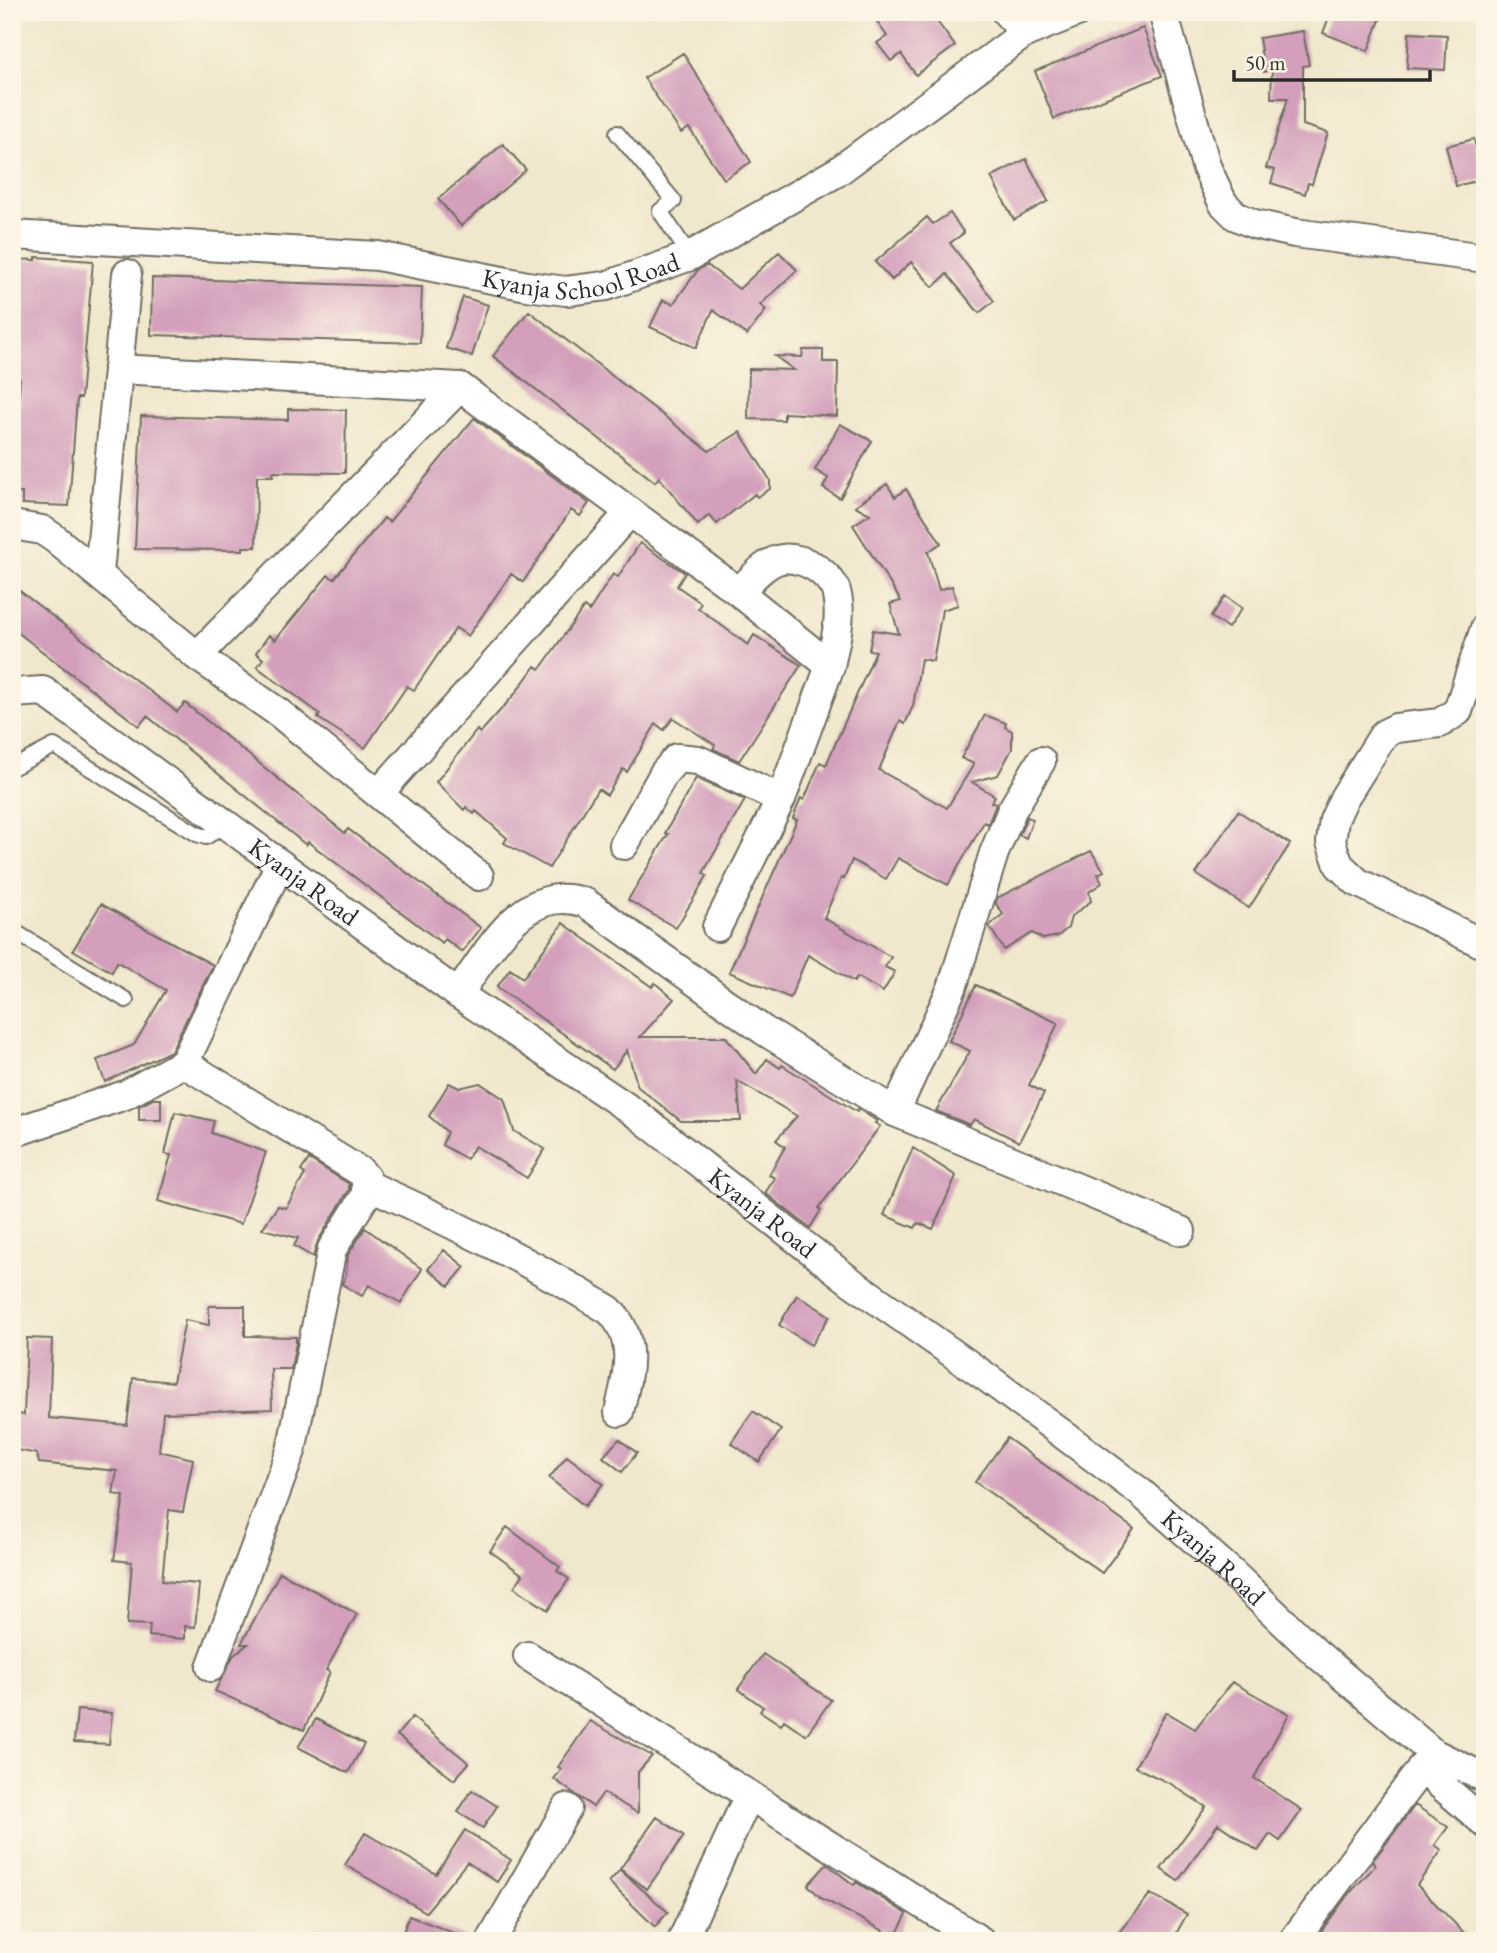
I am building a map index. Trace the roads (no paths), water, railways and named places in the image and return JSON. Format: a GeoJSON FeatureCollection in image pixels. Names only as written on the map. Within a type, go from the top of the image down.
{"type":"FeatureCollection","features":[{"type":"Feature","properties":{"kind":"street"},"geometry":{"type":"LineString","coordinates":[[1006,12],[1025,33]]}},
{"type":"Feature","properties":{"kind":"street","name":"Kyanja School Road"},"geometry":{"type":"LineString","coordinates":[[12,235],[378,256],[527,286],[566,291],[606,286],[690,256],[837,172],[1025,33],[1077,12]]}},
{"type":"Feature","properties":{"kind":"street"},"geometry":{"type":"LineString","coordinates":[[1163,12],[1206,166],[1223,203],[1236,216],[1254,224],[1295,233],[1485,258]]}},
{"type":"Feature","properties":{"kind":"street"},"geometry":{"type":"LineString","coordinates":[[99,573],[127,274]]}},
{"type":"Feature","properties":{"kind":"street"},"geometry":{"type":"LineString","coordinates":[[118,369],[460,387],[738,592],[830,666]]}},
{"type":"Feature","properties":{"kind":"street"},"geometry":{"type":"LineString","coordinates":[[197,656],[460,387]]}},
{"type":"Feature","properties":{"kind":"street"},"geometry":{"type":"LineString","coordinates":[[379,793],[629,512]]}},
{"type":"Feature","properties":{"kind":"street"},"geometry":{"type":"LineString","coordinates":[[12,524],[42,530],[99,573],[197,656],[279,713],[479,876]]}},
{"type":"Feature","properties":{"kind":"street"},"geometry":{"type":"LineString","coordinates":[[717,927],[781,799],[830,666],[839,620],[835,589],[821,571],[804,561],[783,557],[764,565],[738,592]]}},
{"type":"Feature","properties":{"kind":"street"},"geometry":{"type":"LineString","coordinates":[[1485,628],[1458,711],[1440,723],[1396,728],[1384,734],[1344,798],[1334,821],[1331,842],[1339,865],[1357,881],[1485,945]]}},
{"type":"Feature","properties":{"kind":"street","name":"Kyanja Road"},"geometry":{"type":"LineString","coordinates":[[12,693],[43,691],[458,994],[638,1115],[850,1281],[989,1378],[1140,1492],[1232,1573],[1427,1760],[1485,1778]]}},
{"type":"Feature","properties":{"kind":"street"},"geometry":{"type":"LineString","coordinates":[[624,845],[664,773],[677,758],[698,760],[781,799]]}},
{"type":"Feature","properties":{"kind":"street"},"geometry":{"type":"LineString","coordinates":[[895,1112],[953,988],[994,853],[1012,810],[1041,761]]}},
{"type":"Feature","properties":{"kind":"street"},"geometry":{"type":"LineString","coordinates":[[12,1133],[125,1095],[184,1062],[280,864]]}},
{"type":"Feature","properties":{"kind":"street"},"geometry":{"type":"LineString","coordinates":[[458,994],[513,920],[550,899],[574,899],[586,903],[763,1030],[895,1112],[1181,1231]]}},
{"type":"Feature","properties":{"kind":"street"},"geometry":{"type":"LineString","coordinates":[[184,1062],[361,1172],[368,1185],[460,1226],[610,1310],[617,1317],[629,1347],[629,1367],[619,1412]]}},
{"type":"Feature","properties":{"kind":"street"},"geometry":{"type":"LineString","coordinates":[[211,1667],[291,1451],[332,1249],[366,1195],[368,1185]]}},
{"type":"Feature","properties":{"kind":"street"},"geometry":{"type":"LineString","coordinates":[[528,1657],[968,1937]]}},
{"type":"Feature","properties":{"kind":"street"},"geometry":{"type":"LineString","coordinates":[[1293,1941],[1427,1760],[1485,1822]]}},
{"type":"Feature","properties":{"kind":"street"},"geometry":{"type":"LineString","coordinates":[[682,1941],[749,1796]]}},
{"type":"Feature","properties":{"kind":"street"},"geometry":{"type":"LineString","coordinates":[[491,1941],[567,1808]]}},
{"type":"Feature","properties":{"kind":"lane"},"geometry":{"type":"LineString","coordinates":[[617,133],[674,201],[660,211],[690,256]]}},
{"type":"Feature","properties":{"kind":"lane"},"geometry":{"type":"LineString","coordinates":[[12,768],[46,747],[54,746],[197,834],[206,837],[226,824]]}},
{"type":"Feature","properties":{"kind":"lane"},"geometry":{"type":"LineString","coordinates":[[12,930],[126,1000]]}}]}
